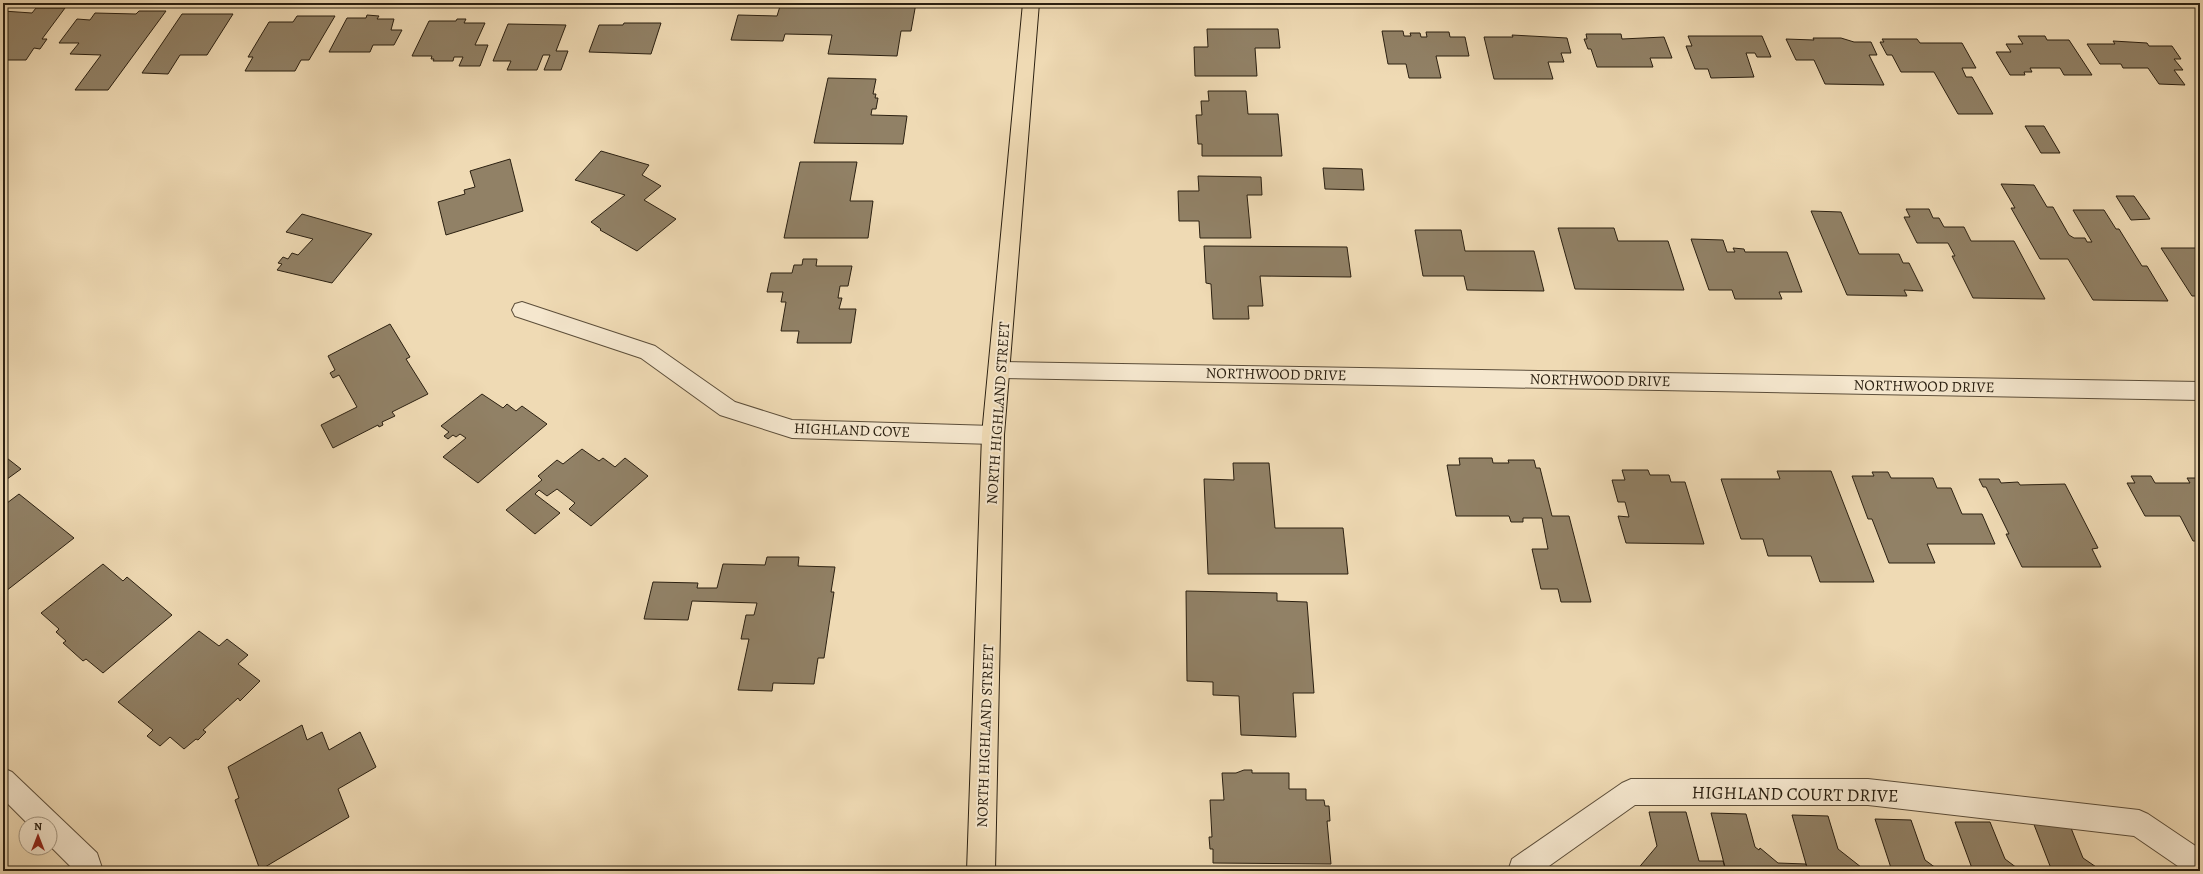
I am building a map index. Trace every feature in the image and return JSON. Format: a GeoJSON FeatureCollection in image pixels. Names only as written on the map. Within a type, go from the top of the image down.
{"type":"FeatureCollection","features":[{"type":"Feature","properties":{"kind":"main road","name":"NORTH HIGHLAND STREET"},"geometry":{"type":"LineString","coordinates":[[981,871],[993,435],[1000,370],[1031,3]]}},
{"type":"Feature","properties":{"kind":"street","name":"HIGHLAND COVE"},"geometry":{"type":"LineString","coordinates":[[522,310],[648,352],[728,409],[792,429],[993,435]]}},
{"type":"Feature","properties":{"kind":"street","name":"NORTHWOOD DRIVE"},"geometry":{"type":"LineString","coordinates":[[1000,370],[2200,391]]}},
{"type":"Feature","properties":{"kind":"street"},"geometry":{"type":"LineString","coordinates":[[3,781],[39,816]]}},
{"type":"Feature","properties":{"kind":"street","name":"HIGHLAND COURT DRIVE"},"geometry":{"type":"LineString","coordinates":[[1522,871],[1522,869],[1631,792],[1868,792],[2139,823],[2200,865]]}},
{"type":"Feature","properties":{"kind":"street"},"geometry":{"type":"LineString","coordinates":[[58,835],[87,863],[89,871]]}},
{"type":"Feature","properties":{"kind":"building"},"geometry":{"type":"Polygon","coordinates":[[[781,3],[916,3],[911,31],[901,31],[897,56],[828,54],[832,35],[785,34],[783,41],[731,40],[738,15],[777,16],[781,3]]]}},
{"type":"Feature","properties":{"kind":"building"},"geometry":{"type":"Polygon","coordinates":[[[36,8],[65,8],[42,39],[47,39],[40,49],[34,48],[26,60],[3,60],[5,54],[3,54],[3,11],[32,13],[36,8]]]}},
{"type":"Feature","properties":{"kind":"building"},"geometry":{"type":"Polygon","coordinates":[[[139,11],[166,11],[108,90],[75,90],[101,55],[70,54],[79,43],[59,43],[77,19],[90,20],[95,13],[136,14],[139,11]]]}},
{"type":"Feature","properties":{"kind":"building"},"geometry":{"type":"Polygon","coordinates":[[[182,14],[233,14],[207,55],[180,55],[168,74],[142,73],[182,14]]]}},
{"type":"Feature","properties":{"kind":"building"},"geometry":{"type":"Polygon","coordinates":[[[367,15],[379,16],[377,19],[394,19],[391,30],[402,30],[394,45],[373,45],[370,52],[329,52],[347,18],[366,18],[367,15]]]}},
{"type":"Feature","properties":{"kind":"building"},"geometry":{"type":"Polygon","coordinates":[[[297,16],[335,16],[309,60],[301,60],[295,71],[245,71],[253,57],[248,57],[269,22],[293,22],[297,16]]]}},
{"type":"Feature","properties":{"kind":"building"},"geometry":{"type":"Polygon","coordinates":[[[457,19],[466,19],[464,23],[485,23],[475,45],[488,45],[480,66],[459,66],[463,57],[454,57],[453,61],[433,61],[434,59],[431,59],[432,56],[412,56],[429,21],[456,21],[457,19]]]}},
{"type":"Feature","properties":{"kind":"building"},"geometry":{"type":"Polygon","coordinates":[[[624,23],[661,23],[651,54],[589,52],[599,25],[623,25],[624,23]]]}},
{"type":"Feature","properties":{"kind":"building"},"geometry":{"type":"Polygon","coordinates":[[[508,24],[566,25],[556,51],[568,51],[561,70],[544,70],[550,55],[543,55],[537,70],[507,70],[511,61],[493,61],[508,24]]]}},
{"type":"Feature","properties":{"kind":"building"},"geometry":{"type":"Polygon","coordinates":[[[1207,29],[1278,29],[1280,48],[1255,48],[1257,76],[1195,76],[1194,47],[1208,47],[1207,29]]]}},
{"type":"Feature","properties":{"kind":"building"},"geometry":{"type":"Polygon","coordinates":[[[1382,31],[1403,31],[1404,36],[1411,36],[1410,33],[1420,33],[1421,37],[1427,37],[1426,32],[1449,32],[1450,37],[1465,37],[1469,56],[1436,56],[1441,78],[1409,78],[1406,64],[1388,64],[1382,31]]]}},
{"type":"Feature","properties":{"kind":"building"},"geometry":{"type":"Polygon","coordinates":[[[1586,34],[1621,34],[1622,39],[1664,37],[1672,58],[1650,58],[1653,67],[1597,67],[1591,49],[1588,49],[1584,39],[1587,39],[1586,34]]]}},
{"type":"Feature","properties":{"kind":"building"},"geometry":{"type":"Polygon","coordinates":[[[1512,35],[1567,38],[1571,53],[1561,53],[1564,62],[1548,62],[1553,79],[1494,79],[1484,37],[1513,37],[1512,35]]]}},
{"type":"Feature","properties":{"kind":"building"},"geometry":{"type":"Polygon","coordinates":[[[1688,36],[1762,36],[1771,57],[1757,57],[1755,53],[1746,53],[1754,77],[1711,78],[1708,69],[1695,69],[1686,46],[1692,46],[1688,36]]]}},
{"type":"Feature","properties":{"kind":"building"},"geometry":{"type":"Polygon","coordinates":[[[2018,36],[2045,36],[2047,40],[2069,40],[2092,75],[2064,75],[2060,68],[2030,68],[2032,72],[2024,72],[2025,75],[2010,75],[1996,52],[2011,52],[2006,44],[2023,44],[2018,36]]]}},
{"type":"Feature","properties":{"kind":"building"},"geometry":{"type":"Polygon","coordinates":[[[1813,38],[1841,38],[1854,42],[1871,42],[1877,55],[1869,55],[1884,85],[1825,84],[1814,60],[1796,60],[1786,39],[1814,40],[1813,38]]]}},
{"type":"Feature","properties":{"kind":"building"},"geometry":{"type":"Polygon","coordinates":[[[1882,39],[1917,39],[1920,43],[1962,43],[1976,68],[1962,68],[1966,77],[1972,77],[1993,114],[1958,114],[1934,72],[1901,72],[1892,55],[1887,55],[1880,42],[1884,42],[1882,39]]]}},
{"type":"Feature","properties":{"kind":"building"},"geometry":{"type":"Polygon","coordinates":[[[2113,41],[2147,43],[2149,46],[2172,46],[2181,59],[2174,59],[2183,70],[2174,70],[2185,85],[2159,84],[2148,68],[2123,68],[2121,64],[2100,64],[2087,44],[2115,44],[2113,41]]]}},
{"type":"Feature","properties":{"kind":"building"},"geometry":{"type":"Polygon","coordinates":[[[828,78],[876,79],[873,94],[876,94],[875,98],[878,98],[876,109],[872,109],[871,115],[907,116],[903,144],[814,143],[828,78]]]}},
{"type":"Feature","properties":{"kind":"building"},"geometry":{"type":"Polygon","coordinates":[[[1208,91],[1246,91],[1248,114],[1278,114],[1282,156],[1202,156],[1202,144],[1198,144],[1196,115],[1202,115],[1201,101],[1209,101],[1208,91]]]}},
{"type":"Feature","properties":{"kind":"building"},"geometry":{"type":"Polygon","coordinates":[[[2025,126],[2044,126],[2060,153],[2041,153],[2025,126]]]}},
{"type":"Feature","properties":{"kind":"building"},"geometry":{"type":"Polygon","coordinates":[[[601,151],[649,165],[642,175],[661,186],[644,200],[676,219],[637,251],[600,230],[601,229],[591,222],[625,195],[575,180],[601,151]]]}},
{"type":"Feature","properties":{"kind":"building"},"geometry":{"type":"Polygon","coordinates":[[[510,159],[523,211],[446,235],[438,202],[465,194],[464,190],[475,187],[470,171],[510,159]]]}},
{"type":"Feature","properties":{"kind":"building"},"geometry":{"type":"Polygon","coordinates":[[[800,162],[857,162],[850,201],[873,201],[868,238],[784,238],[800,162]]]}},
{"type":"Feature","properties":{"kind":"building"},"geometry":{"type":"Polygon","coordinates":[[[1323,168],[1362,169],[1364,190],[1325,189],[1323,168]]]}},
{"type":"Feature","properties":{"kind":"building"},"geometry":{"type":"Polygon","coordinates":[[[1198,176],[1261,177],[1262,195],[1247,195],[1251,238],[1200,238],[1199,221],[1179,221],[1178,191],[1199,191],[1198,176]]]}},
{"type":"Feature","properties":{"kind":"building"},"geometry":{"type":"Polygon","coordinates":[[[2001,184],[2034,185],[2047,207],[2053,207],[2069,235],[2074,238],[2085,238],[2087,242],[2092,242],[2073,210],[2104,210],[2116,229],[2119,229],[2142,266],[2147,266],[2168,301],[2093,300],[2068,259],[2040,259],[2011,208],[2015,208],[2001,184]]]}},
{"type":"Feature","properties":{"kind":"building"},"geometry":{"type":"Polygon","coordinates":[[[2116,196],[2134,196],[2150,219],[2131,220],[2116,196]]]}},
{"type":"Feature","properties":{"kind":"building"},"geometry":{"type":"Polygon","coordinates":[[[1906,209],[1929,209],[1933,218],[1939,218],[1944,227],[1964,227],[1971,241],[2014,241],[2045,299],[1973,298],[1952,256],[1955,256],[1948,243],[1917,243],[1904,217],[1910,217],[1906,209]]]}},
{"type":"Feature","properties":{"kind":"building"},"geometry":{"type":"Polygon","coordinates":[[[1811,211],[1841,212],[1859,254],[1899,254],[1903,263],[1909,263],[1923,291],[1904,290],[1907,296],[1847,295],[1811,211]]]}},
{"type":"Feature","properties":{"kind":"building"},"geometry":{"type":"Polygon","coordinates":[[[302,214],[372,234],[332,283],[277,270],[282,264],[278,263],[283,257],[288,259],[292,253],[298,255],[313,239],[286,232],[302,214]]]}},
{"type":"Feature","properties":{"kind":"building"},"geometry":{"type":"Polygon","coordinates":[[[1558,228],[1614,228],[1618,241],[1668,241],[1684,290],[1575,289],[1558,228]]]}},
{"type":"Feature","properties":{"kind":"building"},"geometry":{"type":"Polygon","coordinates":[[[1415,230],[1461,230],[1465,251],[1534,251],[1544,291],[1467,290],[1464,276],[1423,276],[1415,230]]]}},
{"type":"Feature","properties":{"kind":"building"},"geometry":{"type":"Polygon","coordinates":[[[1691,239],[1723,240],[1727,252],[1735,252],[1733,248],[1744,249],[1745,252],[1787,252],[1802,292],[1779,292],[1782,299],[1735,299],[1732,290],[1709,290],[1691,239]]]}},
{"type":"Feature","properties":{"kind":"building"},"geometry":{"type":"Polygon","coordinates":[[[1204,246],[1347,247],[1351,277],[1260,276],[1263,306],[1248,306],[1249,319],[1213,319],[1211,284],[1206,283],[1204,246]]]}},
{"type":"Feature","properties":{"kind":"building"},"geometry":{"type":"Polygon","coordinates":[[[2161,248],[2200,248],[2200,296],[2192,296],[2161,248]]]}},
{"type":"Feature","properties":{"kind":"building"},"geometry":{"type":"Polygon","coordinates":[[[803,259],[817,259],[816,266],[852,266],[848,286],[840,286],[838,298],[842,298],[839,309],[856,309],[851,343],[797,343],[799,331],[781,331],[786,302],[781,302],[783,292],[767,292],[771,273],[792,273],[794,265],[802,265],[803,259]]]}},
{"type":"Feature","properties":{"kind":"building"},"geometry":{"type":"Polygon","coordinates":[[[390,324],[410,357],[406,359],[428,394],[392,412],[395,416],[382,422],[383,425],[379,427],[378,425],[333,448],[321,425],[357,407],[339,375],[333,378],[330,373],[335,370],[328,356],[390,324]]]}},
{"type":"Feature","properties":{"kind":"building"},"geometry":{"type":"Polygon","coordinates":[[[482,394],[503,408],[507,404],[516,411],[522,406],[547,424],[478,483],[443,457],[466,438],[460,434],[456,437],[453,435],[448,439],[444,436],[449,432],[441,426],[482,394]]]}},
{"type":"Feature","properties":{"kind":"building"},"geometry":{"type":"Polygon","coordinates":[[[582,449],[599,461],[603,458],[615,467],[625,458],[648,476],[591,526],[569,509],[575,503],[557,489],[547,496],[539,490],[535,494],[560,513],[535,534],[506,510],[542,480],[538,476],[557,460],[563,464],[582,449]]]}},
{"type":"Feature","properties":{"kind":"building"},"geometry":{"type":"Polygon","coordinates":[[[3,455],[21,469],[3,482],[3,455]]]}},
{"type":"Feature","properties":{"kind":"building"},"geometry":{"type":"Polygon","coordinates":[[[1459,458],[1492,458],[1493,463],[1509,463],[1508,460],[1534,460],[1536,468],[1540,468],[1552,516],[1569,516],[1591,602],[1561,602],[1558,589],[1541,589],[1532,549],[1548,549],[1542,518],[1523,518],[1523,522],[1511,522],[1509,516],[1456,516],[1447,465],[1460,465],[1459,458]]]}},
{"type":"Feature","properties":{"kind":"building"},"geometry":{"type":"Polygon","coordinates":[[[1233,463],[1269,463],[1275,528],[1343,528],[1348,574],[1208,574],[1204,479],[1234,480],[1233,463]]]}},
{"type":"Feature","properties":{"kind":"building"},"geometry":{"type":"Polygon","coordinates":[[[1622,470],[1648,470],[1650,475],[1669,475],[1671,482],[1685,482],[1704,544],[1626,543],[1618,516],[1629,517],[1625,502],[1618,502],[1612,480],[1625,480],[1622,470]]]}},
{"type":"Feature","properties":{"kind":"building"},"geometry":{"type":"Polygon","coordinates":[[[1777,471],[1831,471],[1874,582],[1820,582],[1811,556],[1768,556],[1763,539],[1741,539],[1721,479],[1780,479],[1777,471]]]}},
{"type":"Feature","properties":{"kind":"building"},"geometry":{"type":"Polygon","coordinates":[[[1872,472],[1888,472],[1891,478],[1933,478],[1937,488],[1951,488],[1962,514],[1982,514],[1995,544],[1927,544],[1935,563],[1889,563],[1872,519],[1868,519],[1852,476],[1874,476],[1872,472]]]}},
{"type":"Feature","properties":{"kind":"building"},"geometry":{"type":"Polygon","coordinates":[[[2131,476],[2151,476],[2155,483],[2190,483],[2187,478],[2200,478],[2200,541],[2193,541],[2180,516],[2145,516],[2127,483],[2135,483],[2131,476]]]}},
{"type":"Feature","properties":{"kind":"building"},"geometry":{"type":"Polygon","coordinates":[[[1979,479],[1999,479],[2001,483],[2018,482],[2020,485],[2065,484],[2098,548],[2092,549],[2101,567],[2022,567],[2006,534],[2009,534],[1986,487],[1983,487],[1979,479]]]}},
{"type":"Feature","properties":{"kind":"building"},"geometry":{"type":"Polygon","coordinates":[[[19,494],[74,538],[6,591],[3,589],[3,506],[19,494]]]}},
{"type":"Feature","properties":{"kind":"building"},"geometry":{"type":"Polygon","coordinates":[[[767,557],[799,557],[798,566],[835,567],[831,592],[834,592],[824,658],[818,658],[814,684],[773,683],[772,691],[738,690],[749,639],[741,639],[746,615],[754,615],[757,603],[692,601],[688,620],[644,619],[653,582],[698,583],[697,588],[717,588],[723,564],[765,565],[767,557]]]}},
{"type":"Feature","properties":{"kind":"building"},"geometry":{"type":"Polygon","coordinates":[[[103,564],[123,581],[127,577],[172,615],[103,673],[86,659],[83,661],[63,643],[66,641],[56,632],[59,629],[41,613],[103,564]]]}},
{"type":"Feature","properties":{"kind":"building"},"geometry":{"type":"Polygon","coordinates":[[[1186,591],[1277,593],[1277,601],[1307,602],[1314,693],[1293,693],[1296,737],[1241,735],[1239,696],[1213,695],[1213,682],[1187,681],[1186,591]]]}},
{"type":"Feature","properties":{"kind":"building"},"geometry":{"type":"Polygon","coordinates":[[[199,631],[219,646],[227,639],[248,655],[238,664],[260,681],[240,701],[238,698],[203,730],[206,732],[198,740],[196,739],[184,749],[170,737],[160,746],[147,736],[153,730],[118,702],[199,631]]]}},
{"type":"Feature","properties":{"kind":"building"},"geometry":{"type":"Polygon","coordinates":[[[302,725],[307,740],[322,732],[329,750],[360,732],[376,767],[338,789],[349,817],[260,870],[235,800],[239,798],[228,767],[302,725]]]}},
{"type":"Feature","properties":{"kind":"building"},"geometry":{"type":"Polygon","coordinates":[[[1244,770],[1252,770],[1252,773],[1289,773],[1289,789],[1306,789],[1306,800],[1324,800],[1325,806],[1329,806],[1330,821],[1327,821],[1331,864],[1213,863],[1213,849],[1210,849],[1209,837],[1212,837],[1210,800],[1224,800],[1222,773],[1236,773],[1244,770]]]}},
{"type":"Feature","properties":{"kind":"building"},"geometry":{"type":"Polygon","coordinates":[[[1649,812],[1686,812],[1699,861],[1723,861],[1726,871],[1636,871],[1657,846],[1649,812]]]}},
{"type":"Feature","properties":{"kind":"building"},"geometry":{"type":"Polygon","coordinates":[[[1711,813],[1746,814],[1755,847],[1759,850],[1760,848],[1778,863],[1806,864],[1808,871],[1726,871],[1711,813]]]}},
{"type":"Feature","properties":{"kind":"building"},"geometry":{"type":"Polygon","coordinates":[[[1792,815],[1828,816],[1838,849],[1866,871],[1808,871],[1792,815]]]}},
{"type":"Feature","properties":{"kind":"building"},"geometry":{"type":"Polygon","coordinates":[[[1875,819],[1911,820],[1925,860],[1940,871],[1892,871],[1875,819]]]}},
{"type":"Feature","properties":{"kind":"building"},"geometry":{"type":"Polygon","coordinates":[[[1955,822],[1990,822],[2005,859],[2021,871],[1973,871],[1955,822]]]}},
{"type":"Feature","properties":{"kind":"building"},"geometry":{"type":"Polygon","coordinates":[[[2033,822],[2069,823],[2083,858],[2102,871],[2052,871],[2033,822]]]}}]}
